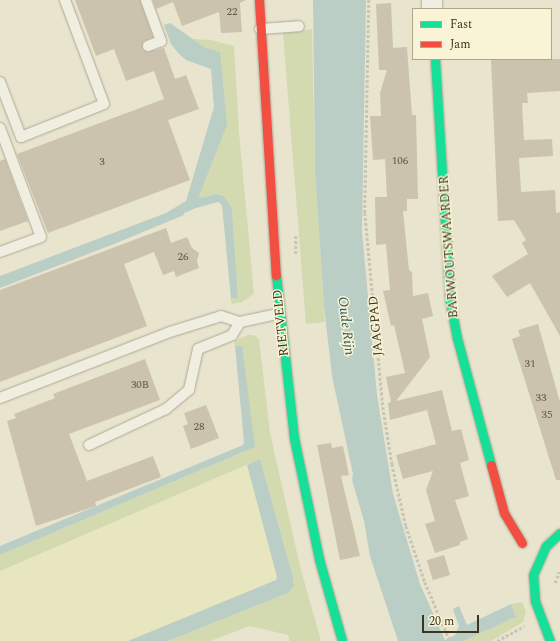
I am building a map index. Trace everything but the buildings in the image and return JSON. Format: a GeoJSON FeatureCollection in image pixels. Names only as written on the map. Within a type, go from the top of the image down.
{"type":"FeatureCollection","features":[{"type":"Feature","properties":{"kind":"main road","name":"RIETVELD"},"geometry":{"type":"LineString","coordinates":[[259,0],[280,314],[294,438],[319,559],[342,641]]}},
{"type":"Feature","properties":{"kind":"main road","name":"BARWOUTSWAARDER"},"geometry":{"type":"LineString","coordinates":[[435,60],[452,309],[460,354],[504,513],[522,543]]}},
{"type":"Feature","properties":{"kind":"main road"},"geometry":{"type":"LineString","coordinates":[[550,641],[540,617],[533,587],[539,557],[546,546],[560,533]]}},
{"type":"Feature","properties":{"kind":"lane"},"geometry":{"type":"LineString","coordinates":[[0,82],[21,137],[104,104],[65,0]]}},
{"type":"Feature","properties":{"kind":"lane"},"geometry":{"type":"LineString","coordinates":[[146,0],[161,41],[148,46]]}},
{"type":"Feature","properties":{"kind":"lane"},"geometry":{"type":"LineString","coordinates":[[260,30],[299,26]]}},
{"type":"Feature","properties":{"kind":"lane"},"geometry":{"type":"LineString","coordinates":[[0,128],[41,237],[0,252]]}},
{"type":"Feature","properties":{"kind":"lane"},"geometry":{"type":"LineString","coordinates":[[0,398],[170,332],[221,316],[240,322],[280,314]]}},
{"type":"Feature","properties":{"kind":"lane"},"geometry":{"type":"LineString","coordinates":[[89,445],[166,408],[189,390],[198,349],[232,335],[240,322]]}},
{"type":"Feature","properties":{"kind":"path","name":"JAAGPAD"},"geometry":{"type":"LineString","coordinates":[[369,0],[365,213],[383,407],[392,464],[406,526],[425,582],[450,641]]}},
{"type":"Feature","properties":{"kind":"path"},"geometry":{"type":"LineString","coordinates":[[295,235],[296,257]]}},
{"type":"Feature","properties":{"kind":"path"},"geometry":{"type":"LineString","coordinates":[[497,641],[540,617]]}},
{"type":"Feature","properties":{"kind":"shaded area"},"geometry":{"type":"Polygon","coordinates":[[[247,465],[277,577],[276,580],[128,641],[0,641],[0,571],[247,465]]]}},
{"type":"Feature","properties":{"kind":"green space"},"geometry":{"type":"Polygon","coordinates":[[[312,29],[315,171],[325,322],[306,324],[283,33],[312,29]]]}},
{"type":"Feature","properties":{"kind":"green space"},"geometry":{"type":"Polygon","coordinates":[[[192,39],[211,40],[234,46],[239,132],[254,294],[242,302],[232,304],[231,299],[238,298],[232,209],[215,194],[202,198],[199,196],[221,140],[220,52],[204,47],[192,39]]]}},
{"type":"Feature","properties":{"kind":"green space"},"geometry":{"type":"Polygon","coordinates":[[[248,335],[253,335],[259,339],[270,433],[300,566],[321,641],[290,641],[288,635],[250,626],[210,641],[168,641],[288,593],[294,586],[293,577],[260,459],[0,571],[0,555],[255,447],[239,346],[235,346],[234,341],[248,335]]]}},
{"type":"Feature","properties":{"kind":"green space"},"geometry":{"type":"Polygon","coordinates":[[[522,602],[526,612],[523,622],[491,641],[463,641],[516,617],[511,604],[522,602]]]}},
{"type":"Feature","properties":{"kind":"water","name":"Oude Rijn"},"geometry":{"type":"Polygon","coordinates":[[[313,0],[366,0],[362,231],[377,395],[393,494],[420,584],[445,640],[455,635],[459,626],[453,609],[459,606],[467,625],[511,604],[516,617],[463,641],[398,641],[370,556],[364,521],[352,480],[353,474],[332,376],[324,306],[315,171],[313,0]]]}},
{"type":"Feature","properties":{"kind":"water"},"geometry":{"type":"Polygon","coordinates":[[[170,23],[204,47],[220,52],[227,125],[199,196],[202,198],[215,194],[224,196],[232,209],[238,298],[231,299],[222,205],[218,202],[196,208],[184,213],[184,215],[114,244],[0,288],[0,276],[166,213],[186,201],[214,107],[211,69],[186,60],[178,53],[171,44],[164,25],[170,23]]]}},
{"type":"Feature","properties":{"kind":"water"},"geometry":{"type":"Polygon","coordinates":[[[235,346],[242,346],[255,447],[0,555],[0,546],[243,445],[244,442],[235,346]]]}},
{"type":"Feature","properties":{"kind":"water"},"geometry":{"type":"Polygon","coordinates":[[[260,459],[293,577],[294,586],[288,593],[168,641],[128,641],[276,580],[277,577],[247,465],[260,459]]]}},
{"type":"Feature","properties":{"kind":"traffic: fast"},"geometry":{"type":"LineString","coordinates":[[435,60],[450,302],[457,338],[491,465]]}},
{"type":"Feature","properties":{"kind":"traffic: fast"},"geometry":{"type":"LineString","coordinates":[[276,275],[294,438],[319,559],[342,641]]}},
{"type":"Feature","properties":{"kind":"traffic: fast"},"geometry":{"type":"LineString","coordinates":[[550,641],[535,601],[533,575],[546,546],[560,533]]}},
{"type":"Feature","properties":{"kind":"traffic: jam"},"geometry":{"type":"LineString","coordinates":[[259,0],[276,275]]}},
{"type":"Feature","properties":{"kind":"traffic: jam"},"geometry":{"type":"LineString","coordinates":[[491,465],[504,513],[522,543]]}}]}
